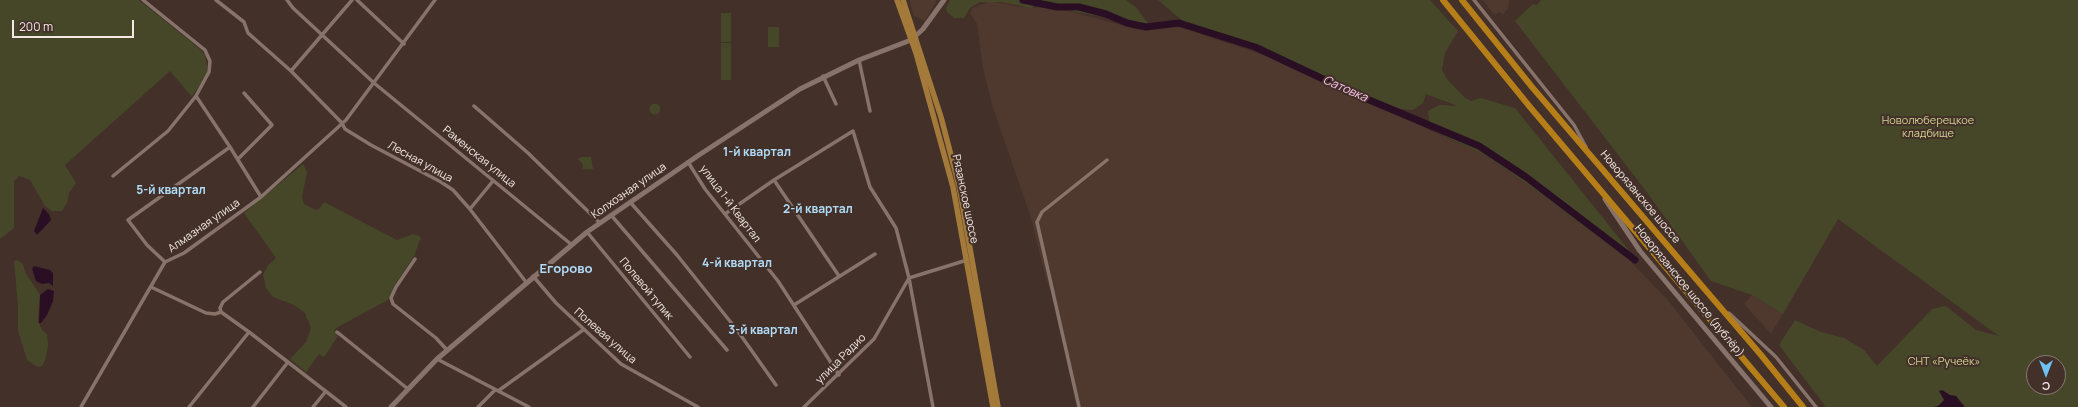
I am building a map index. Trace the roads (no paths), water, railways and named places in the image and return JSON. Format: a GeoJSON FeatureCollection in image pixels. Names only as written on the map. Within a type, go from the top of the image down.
{"type":"FeatureCollection","features":[{"type":"Feature","properties":{"kind":"highway"},"geometry":{"type":"LineString","coordinates":[[1444,0],[1596,185],[1784,407]]}},
{"type":"Feature","properties":{"kind":"highway","name":"Новорязанское шоссе"},"geometry":{"type":"LineString","coordinates":[[1462,0],[1532,87],[1803,407]]}},
{"type":"Feature","properties":{"kind":"main road","name":"Рязанское шоссе"},"geometry":{"type":"LineString","coordinates":[[898,0],[941,117],[959,186],[998,407]]}},
{"type":"Feature","properties":{"kind":"main road","name":"Рязанское шоссе"},"geometry":{"type":"LineString","coordinates":[[903,0],[954,187],[993,407]]}},
{"type":"Feature","properties":{"kind":"main road"},"geometry":{"type":"LineString","coordinates":[[913,38],[923,29],[944,0]]}},
{"type":"Feature","properties":{"kind":"main road","name":"Колхозная улица"},"geometry":{"type":"LineString","coordinates":[[391,407],[447,350],[533,276],[587,232],[611,215],[769,107],[823,76],[913,38]]}},
{"type":"Feature","properties":{"kind":"main road","name":"Новорязанское шоссе (дублёр)"},"geometry":{"type":"LineString","coordinates":[[1596,185],[1640,251],[1771,407]]}},
{"type":"Feature","properties":{"kind":"street"},"geometry":{"type":"LineString","coordinates":[[113,176],[168,131],[196,96],[209,72],[208,54],[205,50],[143,0]]}},
{"type":"Feature","properties":{"kind":"street","name":"Лесная улица"},"geometry":{"type":"LineString","coordinates":[[216,0],[244,22],[248,33],[291,71],[342,123],[345,129],[371,145],[442,182],[453,190],[470,209],[526,282]]}},
{"type":"Feature","properties":{"kind":"street","name":"Раменская улица"},"geometry":{"type":"LineString","coordinates":[[287,0],[322,36],[374,83],[572,245]]}},
{"type":"Feature","properties":{"kind":"street"},"geometry":{"type":"LineString","coordinates":[[291,71],[352,0]]}},
{"type":"Feature","properties":{"kind":"street"},"geometry":{"type":"LineString","coordinates":[[356,0],[404,44]]}},
{"type":"Feature","properties":{"kind":"street"},"geometry":{"type":"LineString","coordinates":[[374,83],[435,0]]}},
{"type":"Feature","properties":{"kind":"street"},"geometry":{"type":"LineString","coordinates":[[1474,0],[1574,125],[1591,155]]}},
{"type":"Feature","properties":{"kind":"street"},"geometry":{"type":"LineString","coordinates":[[859,60],[870,111]]}},
{"type":"Feature","properties":{"kind":"street"},"geometry":{"type":"LineString","coordinates":[[823,76],[836,104]]}},
{"type":"Feature","properties":{"kind":"street","name":"Алмазная улица"},"geometry":{"type":"LineString","coordinates":[[81,407],[165,262],[184,253],[262,196],[342,123],[374,83]]}},
{"type":"Feature","properties":{"kind":"street"},"geometry":{"type":"LineString","coordinates":[[238,159],[272,125],[244,93]]}},
{"type":"Feature","properties":{"kind":"street"},"geometry":{"type":"LineString","coordinates":[[196,96],[262,196]]}},
{"type":"Feature","properties":{"kind":"street"},"geometry":{"type":"LineString","coordinates":[[474,106],[528,153],[600,223]]}},
{"type":"Feature","properties":{"kind":"street"},"geometry":{"type":"LineString","coordinates":[[725,214],[774,180],[853,132],[870,187],[896,228],[909,278],[933,407]]}},
{"type":"Feature","properties":{"kind":"street"},"geometry":{"type":"LineString","coordinates":[[165,262],[147,245],[128,220],[230,147]]}},
{"type":"Feature","properties":{"kind":"street"},"geometry":{"type":"LineString","coordinates":[[1079,407],[1037,222],[1042,212],[1107,160]]}},
{"type":"Feature","properties":{"kind":"street","name":"улица 1-й Квартал"},"geometry":{"type":"LineString","coordinates":[[688,162],[705,189],[778,281],[839,375]]}},
{"type":"Feature","properties":{"kind":"street"},"geometry":{"type":"LineString","coordinates":[[774,180],[839,276]]}},
{"type":"Feature","properties":{"kind":"street"},"geometry":{"type":"LineString","coordinates":[[470,209],[493,181]]}},
{"type":"Feature","properties":{"kind":"street"},"geometry":{"type":"LineString","coordinates":[[630,202],[677,254],[737,330],[776,385]]}},
{"type":"Feature","properties":{"kind":"street"},"geometry":{"type":"LineString","coordinates":[[611,215],[727,350]]}},
{"type":"Feature","properties":{"kind":"street","name":"Полевой тупик"},"geometry":{"type":"LineString","coordinates":[[587,232],[690,357]]}},
{"type":"Feature","properties":{"kind":"street"},"geometry":{"type":"LineString","coordinates":[[794,306],[875,254]]}},
{"type":"Feature","properties":{"kind":"street"},"geometry":{"type":"LineString","coordinates":[[415,259],[396,286],[391,298],[393,304],[428,331],[447,350]]}},
{"type":"Feature","properties":{"kind":"street"},"geometry":{"type":"LineString","coordinates":[[909,278],[967,260]]}},
{"type":"Feature","properties":{"kind":"street"},"geometry":{"type":"LineString","coordinates":[[221,312],[220,308],[223,302],[260,272]]}},
{"type":"Feature","properties":{"kind":"street","name":"Полевая улица"},"geometry":{"type":"LineString","coordinates":[[533,276],[556,303],[627,368],[698,407]]}},
{"type":"Feature","properties":{"kind":"street","name":"улица Радио"},"geometry":{"type":"LineString","coordinates":[[804,407],[839,375],[874,339],[909,278]]}},
{"type":"Feature","properties":{"kind":"street"},"geometry":{"type":"LineString","coordinates":[[151,287],[206,313],[215,314],[221,312]]}},
{"type":"Feature","properties":{"kind":"street","name":"Новорязанское шоссе (дублёр)"},"geometry":{"type":"LineString","coordinates":[[1710,296],[1776,357],[1816,407]]}},
{"type":"Feature","properties":{"kind":"street"},"geometry":{"type":"LineString","coordinates":[[221,312],[346,407]]}},
{"type":"Feature","properties":{"kind":"street"},"geometry":{"type":"LineString","coordinates":[[478,407],[496,390],[584,330]]}},
{"type":"Feature","properties":{"kind":"street"},"geometry":{"type":"LineString","coordinates":[[189,407],[249,332]]}},
{"type":"Feature","properties":{"kind":"street"},"geometry":{"type":"LineString","coordinates":[[337,332],[408,389]]}},
{"type":"Feature","properties":{"kind":"street"},"geometry":{"type":"LineString","coordinates":[[437,359],[529,407]]}},
{"type":"Feature","properties":{"kind":"street"},"geometry":{"type":"LineString","coordinates":[[254,407],[288,362]]}},
{"type":"Feature","properties":{"kind":"street"},"geometry":{"type":"LineString","coordinates":[[313,407],[326,391]]}},
{"type":"Feature","properties":{"kind":"waterway","name":"Сатовка"},"geometry":{"type":"LineString","coordinates":[[1023,0],[1057,7],[1079,7],[1106,14],[1127,23],[1146,27],[1179,23],[1255,47],[1355,94],[1479,146],[1526,177],[1635,260]]}},
{"type":"Feature","properties":{"kind":"district","name":"1-й квартал"},"geometry":{"type":"Point","coordinates":[757,153]}},
{"type":"Feature","properties":{"kind":"district","name":"5-й квартал"},"geometry":{"type":"Point","coordinates":[171,191]}},
{"type":"Feature","properties":{"kind":"district","name":"2-й квартал"},"geometry":{"type":"Point","coordinates":[818,210]}},
{"type":"Feature","properties":{"kind":"district","name":"4-й квартал"},"geometry":{"type":"Point","coordinates":[737,264]}},
{"type":"Feature","properties":{"kind":"district","name":"Егорово"},"geometry":{"type":"Point","coordinates":[566,269]}},
{"type":"Feature","properties":{"kind":"district","name":"3-й квартал"},"geometry":{"type":"Point","coordinates":[763,331]}},
{"type":"Feature","properties":{"kind":"park label","name":"Новолюберецкое кладбище"},"geometry":{"type":"Point","coordinates":[1928,127]}},
{"type":"Feature","properties":{"kind":"park label","name":"СНТ «Ручеёк»"},"geometry":{"type":"Point","coordinates":[1944,362]}}]}
